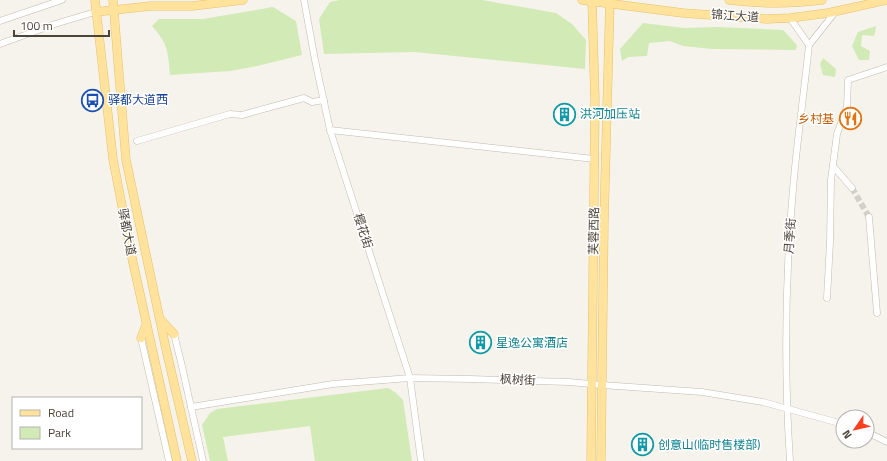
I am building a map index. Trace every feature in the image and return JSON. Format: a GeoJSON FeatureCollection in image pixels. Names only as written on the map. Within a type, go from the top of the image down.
{"type":"FeatureCollection","features":[{"type":"Feature","properties":{"kind":"main road","name":"驿都大道"},"geometry":{"type":"LineString","coordinates":[[95,0],[95,12],[113,159],[132,258],[176,461]]}},
{"type":"Feature","properties":{"kind":"main road","name":"驿都大道"},"geometry":{"type":"LineString","coordinates":[[113,0],[126,160],[192,461]]}},
{"type":"Feature","properties":{"kind":"main road"},"geometry":{"type":"LineString","coordinates":[[95,12],[151,6],[192,6],[243,0]]}},
{"type":"Feature","properties":{"kind":"main road","name":"锦江大道"},"geometry":{"type":"LineString","coordinates":[[582,0],[610,2],[691,13],[767,19],[790,18],[836,12],[887,0]]}},
{"type":"Feature","properties":{"kind":"main road","name":"锦江大道"},"geometry":{"type":"LineString","coordinates":[[729,0],[761,4],[822,0]]}},
{"type":"Feature","properties":{"kind":"main road","name":"芙蓉西路"},"geometry":{"type":"LineString","coordinates":[[591,461],[595,101],[592,1]]}},
{"type":"Feature","properties":{"kind":"main road","name":"芙蓉西路"},"geometry":{"type":"LineString","coordinates":[[601,461],[604,227],[610,2]]}},
{"type":"Feature","properties":{"kind":"main road"},"geometry":{"type":"LineString","coordinates":[[160,320],[174,334]]}},
{"type":"Feature","properties":{"kind":"main road"},"geometry":{"type":"LineString","coordinates":[[142,338],[147,324]]}},
{"type":"Feature","properties":{"kind":"street"},"geometry":{"type":"LineString","coordinates":[[0,22],[62,0]]}},
{"type":"Feature","properties":{"kind":"street","name":"樱花街"},"geometry":{"type":"LineString","coordinates":[[304,0],[330,130],[410,378],[421,461]]}},
{"type":"Feature","properties":{"kind":"street"},"geometry":{"type":"LineString","coordinates":[[0,44],[55,24],[95,12]]}},
{"type":"Feature","properties":{"kind":"street"},"geometry":{"type":"LineString","coordinates":[[790,18],[809,45],[836,12]]}},
{"type":"Feature","properties":{"kind":"street","name":"月季街"},"geometry":{"type":"LineString","coordinates":[[790,461],[787,408],[786,338],[788,258],[793,189],[809,45]]}},
{"type":"Feature","properties":{"kind":"street"},"geometry":{"type":"LineString","coordinates":[[827,298],[831,180],[837,134],[847,107],[848,80],[887,68]]}},
{"type":"Feature","properties":{"kind":"street"},"geometry":{"type":"LineString","coordinates":[[137,141],[230,114],[242,115],[304,98],[312,102],[324,100]]}},
{"type":"Feature","properties":{"kind":"street"},"geometry":{"type":"LineString","coordinates":[[330,130],[594,160]]}},
{"type":"Feature","properties":{"kind":"street"},"geometry":{"type":"LineString","coordinates":[[833,166],[852,188]]}},
{"type":"Feature","properties":{"kind":"street"},"geometry":{"type":"LineString","coordinates":[[869,217],[877,313]]}},
{"type":"Feature","properties":{"kind":"street"},"geometry":{"type":"LineString","coordinates":[[174,334],[203,461]]}},
{"type":"Feature","properties":{"kind":"street"},"geometry":{"type":"LineString","coordinates":[[142,338],[168,461]]}},
{"type":"Feature","properties":{"kind":"street","name":"枫树街"},"geometry":{"type":"LineString","coordinates":[[191,407],[333,384],[410,378],[569,382],[702,392],[762,402],[835,422]]}},
{"type":"Feature","properties":{"kind":"street"},"geometry":{"type":"LineString","coordinates":[[875,436],[887,442]]}},
{"type":"Feature","properties":{"kind":"green space"},"geometry":{"type":"Polygon","coordinates":[[[340,0],[482,0],[556,13],[572,24],[586,40],[585,69],[414,52],[324,54],[319,19],[330,2],[340,0]]]}},
{"type":"Feature","properties":{"kind":"green space"},"geometry":{"type":"Polygon","coordinates":[[[273,7],[296,21],[302,55],[230,71],[170,75],[169,60],[166,48],[152,26],[159,19],[203,19],[273,7]]]}},
{"type":"Feature","properties":{"kind":"green space"},"geometry":{"type":"Polygon","coordinates":[[[643,23],[684,28],[718,27],[783,30],[797,45],[796,50],[712,49],[683,46],[670,41],[649,43],[647,56],[628,57],[622,61],[620,49],[643,23]]]}},
{"type":"Feature","properties":{"kind":"green space"},"geometry":{"type":"Polygon","coordinates":[[[876,26],[875,34],[873,36],[862,36],[861,46],[870,51],[869,60],[859,60],[852,46],[858,32],[876,26]]]}},
{"type":"Feature","properties":{"kind":"green space"},"geometry":{"type":"Polygon","coordinates":[[[823,58],[836,69],[835,77],[823,75],[820,64],[823,58]]]}},
{"type":"Feature","properties":{"kind":"green space"},"geometry":{"type":"Polygon","coordinates":[[[388,388],[403,400],[412,461],[315,461],[310,426],[223,437],[228,461],[210,461],[202,425],[210,413],[217,409],[388,388]]]}},
{"type":"Feature","properties":{"kind":"tunnel"},"geometry":{"type":"LineString","coordinates":[[852,188],[869,217]]}},
{"type":"Feature","properties":{"kind":"place","name":"驿都大道西"},"geometry":{"type":"Point","coordinates":[92,100]}},
{"type":"Feature","properties":{"kind":"place","name":"洪河加压站"},"geometry":{"type":"Point","coordinates":[565,114]}},
{"type":"Feature","properties":{"kind":"place","name":"乡村基"},"geometry":{"type":"Point","coordinates":[850,119]}},
{"type":"Feature","properties":{"kind":"place","name":"星逸公寓酒店"},"geometry":{"type":"Point","coordinates":[481,343]}},
{"type":"Feature","properties":{"kind":"place","name":"创意山(临时售楼部)"},"geometry":{"type":"Point","coordinates":[643,445]}}]}
